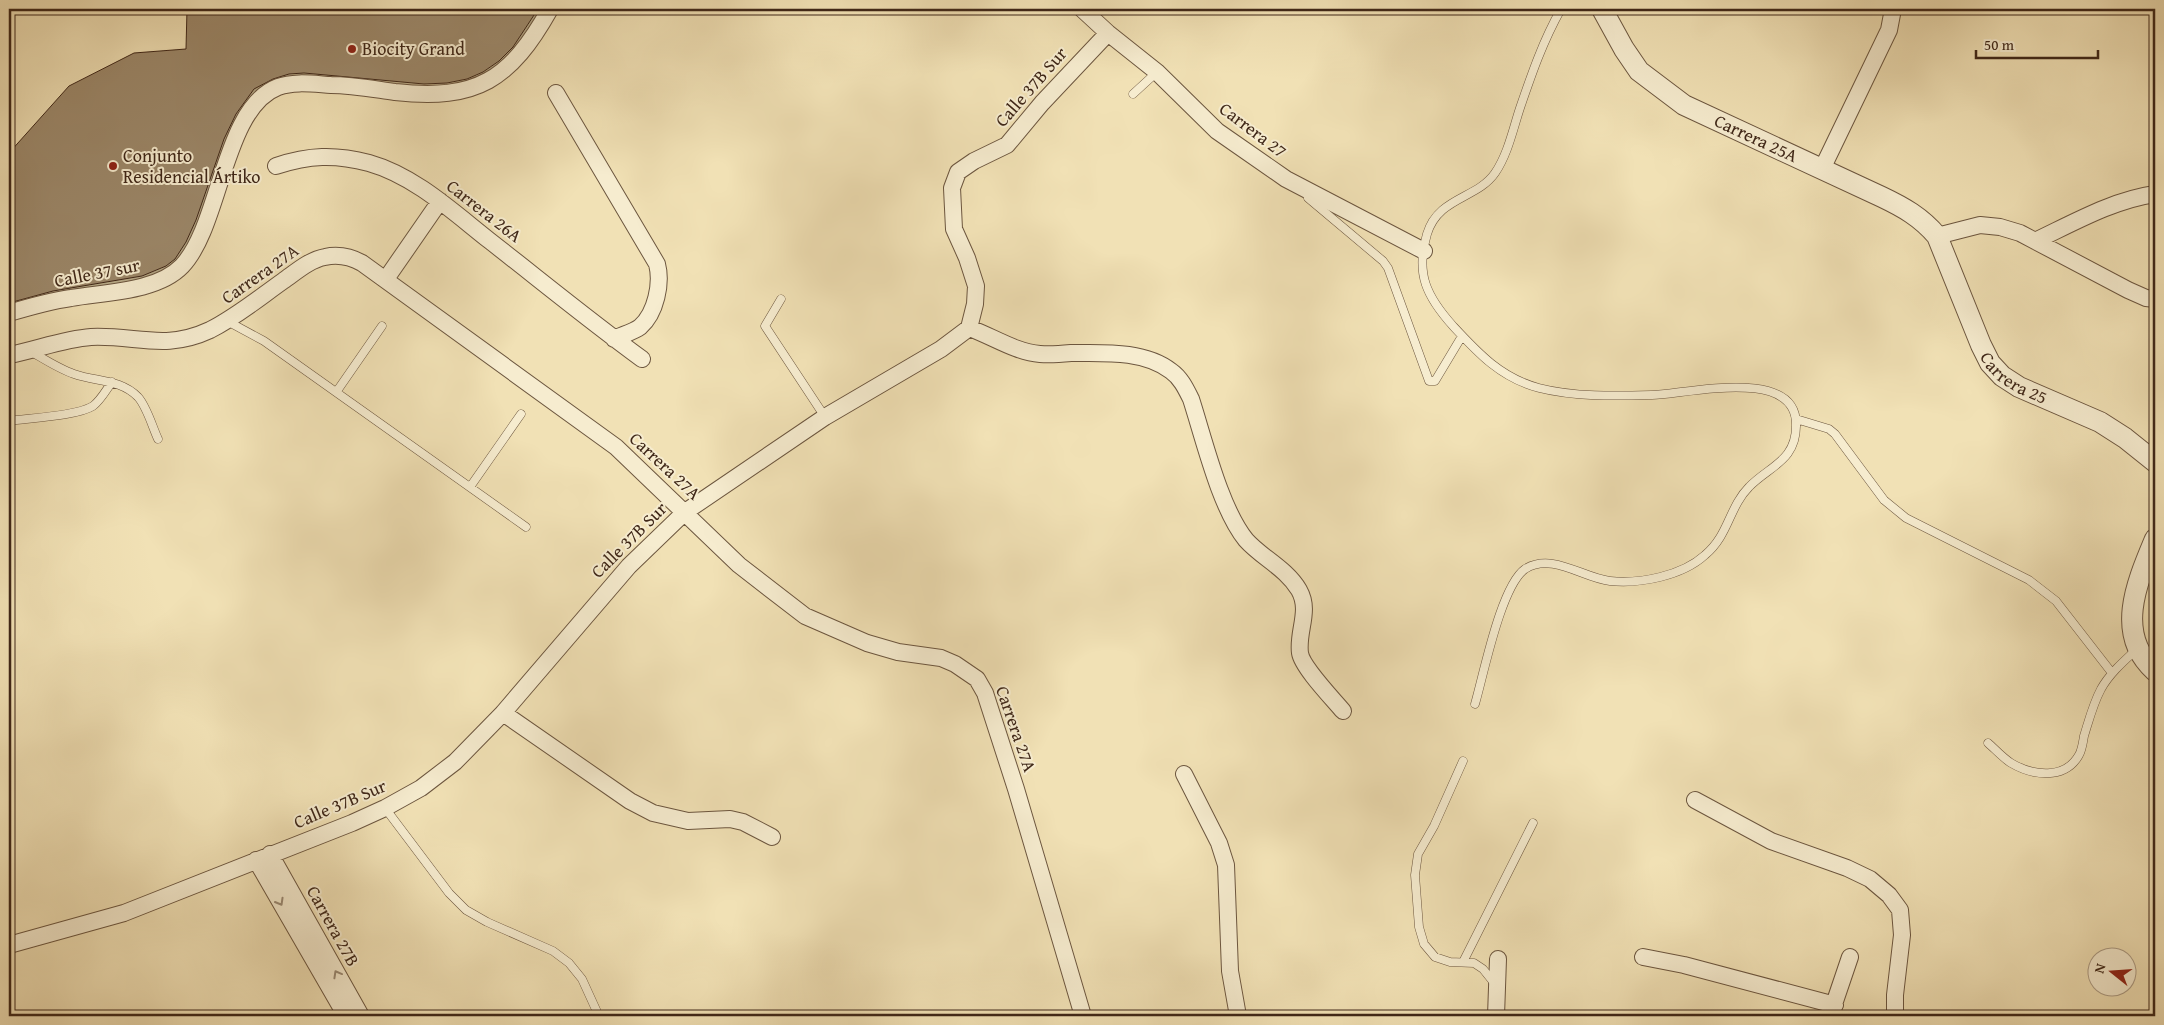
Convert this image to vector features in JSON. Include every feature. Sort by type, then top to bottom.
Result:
[{"type":"street","name":"Calle 37 sur","points":[[9,313],[70,298],[138,288],[163,279],[182,266],[195,246],[208,218],[221,177],[249,112],[261,97],[279,87],[298,84],[323,84],[433,95],[457,93],[482,85],[510,64],[524,51],[550,9]]},
{"type":"street","name":"Carrera 27","points":[[1082,9],[1156,72],[1217,131],[1286,179],[1424,251]]},
{"type":"street","name":"Carrera 25A","points":[[1602,9],[1624,49],[1639,71],[1684,105],[1909,210],[1925,222],[1937,236]]},
{"type":"street","points":[[1822,169],[1889,30],[1894,9]]},
{"type":"street","name":"Calle 37B Sur","points":[[9,945],[124,912],[352,823],[385,808],[421,788],[455,762],[503,713],[629,566],[685,512],[825,417],[941,349],[969,328],[975,304],[976,286],[968,258],[954,229],[952,188],[958,172],[974,161],[1007,145],[1030,116],[1108,33]]},
{"type":"street","points":[[556,93],[656,264],[660,274],[659,286],[650,312],[640,327],[614,338]]},
{"type":"street","name":"Carrera 26A","points":[[276,166],[299,158],[321,156],[370,163],[392,172],[440,201],[642,359]]},
{"type":"street","points":[[2035,241],[2139,196],[2155,194]]},
{"type":"street","points":[[386,279],[440,201]]},
{"type":"street","points":[[1937,236],[1980,225],[2000,227],[2035,241],[2128,290],[2146,298],[2155,299]]},
{"type":"street","name":"Carrera 25","points":[[1937,236],[1981,345],[1990,363],[2002,376],[2019,387],[2100,422],[2125,438],[2155,462]]},
{"type":"street","name":"Carrera 27A","points":[[9,355],[66,341],[88,338],[113,337],[160,342],[188,339],[227,321],[308,263],[326,256],[350,257],[386,279],[508,370],[616,447],[739,565],[805,616],[867,643],[898,652],[941,658],[955,664],[976,679],[985,693],[1013,780],[1083,1016]]},
{"type":"street","points":[[969,328],[1018,350],[1040,354],[1106,353],[1127,355],[1150,360],[1171,370],[1183,384],[1191,399],[1226,504],[1236,526],[1248,541],[1286,574],[1299,590],[1304,604],[1300,654],[1306,665],[1343,711]]},
{"type":"street","points":[[2155,539],[2144,567],[2132,615],[2133,636],[2137,649],[2146,663],[2155,671]]},
{"type":"street","points":[[503,713],[630,801],[653,813],[688,821],[730,819],[744,822],[772,838]]},
{"type":"street","points":[[1184,774],[1219,843],[1226,866],[1230,971],[1238,1016]]},
{"type":"street","points":[[1695,800],[1771,841],[1847,868],[1870,879],[1889,895],[1900,910],[1902,934],[1896,979],[1895,1016]]},
{"type":"street","name":"Carrera 27B","points":[[263,857],[346,1016]]},
{"type":"street","name":"Carrera 27B","points":[[263,857],[361,1016]]},
{"type":"street","points":[[1643,957],[1684,965],[1832,1010],[1850,957]]},
{"type":"street","points":[[1496,1016],[1498,959]]},
{"type":"lane","points":[[1475,704],[1510,585],[1522,571],[1542,562],[1570,568],[1608,581],[1627,581],[1665,575],[1695,563],[1711,550],[1723,535],[1742,494],[1757,479],[1774,469],[1786,456],[1795,436],[1796,419],[1791,406],[1782,397],[1769,392],[1740,386],[1649,395],[1585,394],[1535,387],[1504,374],[1489,364],[1434,305],[1426,288],[1424,251],[1427,232],[1434,218],[1444,208],[1456,199],[1475,190],[1494,175],[1505,154],[1537,58],[1561,9]]},
{"type":"lane","points":[[1133,94],[1156,72]]},
{"type":"lane","points":[[1286,179],[1388,268],[1429,381],[1435,381],[1462,336]]},
{"type":"lane","points":[[781,299],[765,326],[825,417]]},
{"type":"lane","points":[[227,321],[264,341],[337,391],[526,527]]},
{"type":"lane","points":[[337,391],[382,326]]},
{"type":"lane","points":[[29,351],[72,373],[90,379],[112,382],[127,388],[140,399],[158,439]]},
{"type":"lane","points":[[9,421],[78,412],[91,407],[100,400],[112,382]]},
{"type":"lane","points":[[470,487],[521,414]]},
{"type":"lane","points":[[1796,419],[1828,429],[1835,434],[1884,500],[1906,518],[2029,580],[2056,601],[2112,673]]},
{"type":"lane","points":[[1988,743],[2009,762],[2025,770],[2040,774],[2055,772],[2068,767],[2080,754],[2092,710],[2101,689],[2112,673],[2137,649]]},
{"type":"lane","points":[[1463,761],[1434,826],[1418,854],[1415,875],[1420,927],[1424,944],[1435,957],[1450,962],[1474,963],[1483,969],[1496,986]]},
{"type":"lane","points":[[385,808],[454,899],[466,910],[486,922],[553,952],[569,963],[582,979],[598,1014]]},
{"type":"lane","points":[[1463,962],[1533,823]]},
{"type":"building","name":"Conjunto Residencial Ártiko","points":[[187,9],[538,9],[513,47],[499,61],[483,72],[467,79],[447,83],[424,84],[304,73],[289,74],[273,79],[254,89],[236,114],[224,139],[196,220],[186,242],[175,259],[166,266],[142,276],[53,291],[9,303],[9,153],[69,86],[134,53],[186,49]]},
{"type":"place","name":"Biocity Grand","points":[[352,49]]},
{"type":"place","name":"Conjunto Residencial Ártiko","points":[[113,166]]}]
